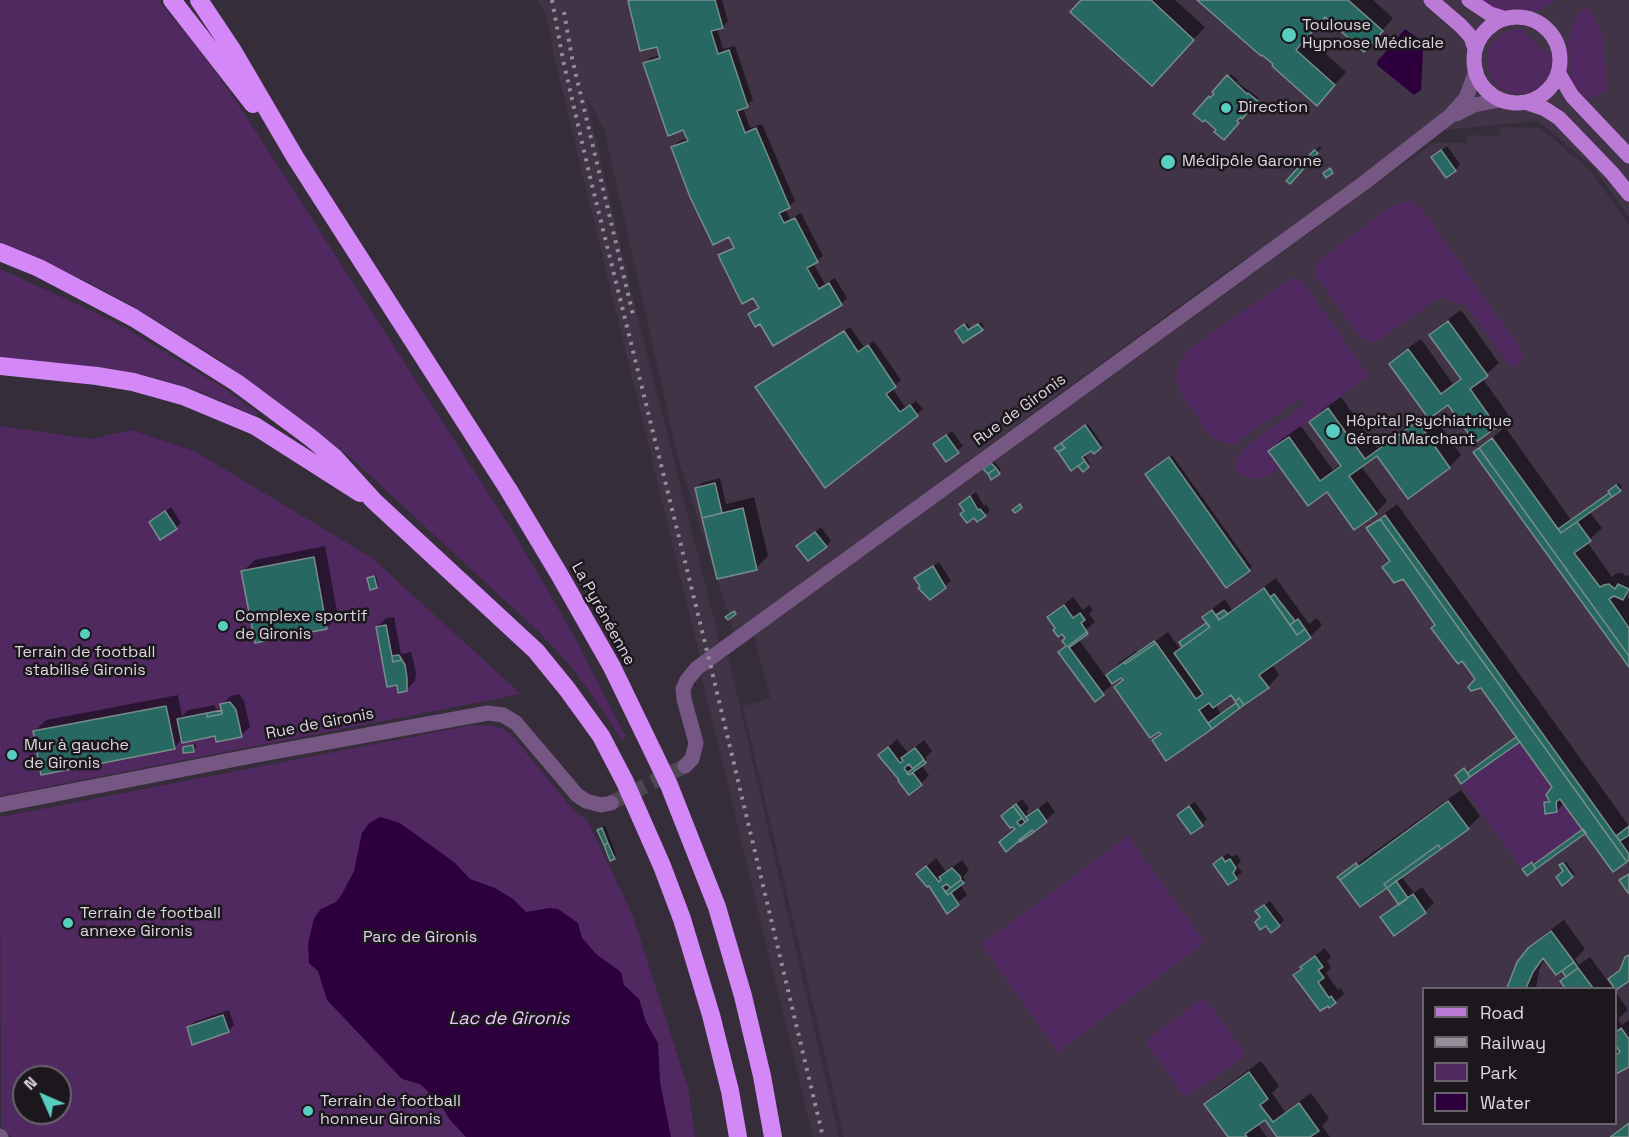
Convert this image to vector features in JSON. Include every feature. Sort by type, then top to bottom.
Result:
[{"type":"highway","points":[[172,0],[295,157]]},
{"type":"highway","points":[[199,0],[233,51],[295,157]]},
{"type":"highway","name":"La Pyrénéenne","points":[[295,157],[508,489],[612,668],[640,725],[669,785],[717,907],[743,996],[762,1076],[773,1137]]},
{"type":"highway","points":[[0,252],[39,268],[134,318],[237,383],[335,458],[374,501],[536,651],[601,736],[658,855],[682,919],[711,1015],[730,1091],[738,1137]]},
{"type":"highway","points":[[0,366],[97,376],[133,382],[183,396],[255,426],[374,501]]},
{"type":"main road","points":[[1431,0],[1471,37],[1475,49],[1476,71],[1482,85],[1500,100],[1516,103],[1542,96],[1555,82],[1561,59],[1558,44],[1551,32],[1541,23],[1528,17],[1503,18],[1490,14],[1469,0]]},
{"type":"main road","points":[[1475,49],[1486,30],[1503,18]]},
{"type":"main road","points":[[1558,74],[1572,96],[1629,156]]},
{"type":"main road","points":[[1525,102],[1545,109],[1559,118],[1629,194]]},
{"type":"street","name":"Rue de Gironis","points":[[685,766],[692,759],[696,743],[684,699],[684,689],[687,680],[697,668],[1364,183],[1450,116],[1466,98],[1476,71]]},
{"type":"street","name":"Rue de Gironis","points":[[1450,116],[1474,105],[1500,100]]},
{"type":"street","name":"Rue de Gironis","points":[[0,805],[268,752],[488,713],[503,715],[516,723],[577,795],[586,801],[601,805],[611,803]]},
{"type":"shaded area","points":[[538,0],[1629,0],[1629,217],[1594,168],[1538,121],[1443,130],[1230,269],[734,632],[678,457],[604,129],[586,96],[630,286],[720,644],[716,648],[721,661],[728,656],[839,1137],[813,1137],[701,675],[707,670],[704,655],[700,657],[555,61],[547,18]]},
{"type":"shaded area","name":"Hôpital Psychiatrique Gérard Marchant","points":[[1500,127],[1540,128],[1590,170],[1629,225],[1629,1137],[844,1137],[743,706],[770,698],[754,636],[1433,143],[1467,143],[1467,135],[1499,136]]},
{"type":"green space","points":[[0,0],[158,0],[198,48],[240,107],[510,527],[569,627],[626,737],[621,740],[574,670],[538,631],[350,457],[217,358],[136,308],[88,282],[0,242]]},
{"type":"green space","points":[[1478,0],[1557,0],[1541,10],[1532,11],[1493,9]]},
{"type":"green space","points":[[1586,5],[1603,39],[1607,92],[1595,95],[1586,102],[1570,81],[1568,41],[1575,20]]},
{"type":"green space","points":[[1523,29],[1523,32],[1546,53],[1550,52],[1552,61],[1545,81],[1528,93],[1517,94],[1497,86],[1487,67],[1490,46],[1505,32]]},
{"type":"green space","points":[[1411,201],[1422,209],[1522,351],[1523,359],[1519,364],[1513,367],[1507,362],[1465,305],[1440,297],[1378,341],[1370,343],[1353,328],[1315,274],[1316,266],[1325,256],[1393,205]]},
{"type":"green space","points":[[0,269],[127,329],[219,385],[258,413],[256,416],[198,391],[156,378],[107,368],[0,358]]},
{"type":"green space","points":[[1291,278],[1303,282],[1369,376],[1269,451],[1281,468],[1265,478],[1252,479],[1239,473],[1235,464],[1241,453],[1250,443],[1304,405],[1299,399],[1234,444],[1222,442],[1212,438],[1181,394],[1176,379],[1178,366],[1190,348]]},
{"type":"green space","name":"Complexe sportif de Gironis","points":[[0,426],[91,439],[131,430],[194,451],[372,558],[521,694],[0,796]]},
{"type":"green space","name":"Parc de Gironis","points":[[473,725],[504,729],[515,739],[574,811],[587,820],[633,916],[688,1088],[695,1137],[12,1137],[1,1126],[0,817]]},
{"type":"green space","points":[[1520,742],[1552,787],[1546,794],[1550,802],[1544,803],[1545,814],[1557,812],[1556,802],[1560,799],[1583,829],[1533,865],[1531,863],[1522,869],[1461,784]]},
{"type":"green space","points":[[1128,836],[1205,943],[1058,1052],[981,944]]},
{"type":"green space","points":[[1204,997],[1246,1055],[1185,1098],[1145,1041]]},
{"type":"water","points":[[1405,29],[1416,37],[1423,49],[1421,90],[1414,95],[1377,65],[1377,62]]},
{"type":"water","name":"Lac de Gironis","points":[[380,817],[400,823],[455,863],[470,879],[495,888],[513,899],[526,912],[549,908],[558,909],[578,923],[582,938],[597,955],[621,972],[624,985],[639,999],[646,1022],[658,1043],[660,1082],[671,1137],[466,1137],[450,1120],[439,1102],[420,1084],[402,1079],[327,1000],[318,971],[309,963],[308,944],[314,918],[321,909],[336,902],[342,894],[354,871],[362,833],[369,823]]},
{"type":"building","points":[[715,0],[723,28],[711,31],[718,54],[729,50],[748,107],[737,111],[745,133],[756,128],[790,208],[779,213],[784,223],[795,218],[818,262],[807,268],[819,289],[829,283],[842,305],[773,346],[760,324],[755,327],[748,314],[759,308],[753,298],[742,304],[718,255],[734,248],[729,237],[713,245],[690,197],[671,147],[688,141],[683,130],[668,136],[643,63],[660,58],[657,47],[640,51],[628,1]]},
{"type":"building","points":[[1081,0],[1151,0],[1194,40],[1152,86],[1070,12]]},
{"type":"building","points":[[1197,0],[1348,0],[1383,31],[1364,52],[1325,17],[1296,50],[1335,85],[1317,106],[1272,66],[1273,64]]},
{"type":"building","name":"Direction","points":[[1227,75],[1258,101],[1242,119],[1241,117],[1237,121],[1239,123],[1224,140],[1205,120],[1203,122],[1193,114],[1209,96],[1210,98],[1214,94],[1212,92]]},
{"type":"building","points":[[1314,150],[1318,153],[1290,184],[1286,181]]},
{"type":"building","points":[[1441,150],[1456,171],[1446,178],[1431,157]]},
{"type":"building","points":[[1330,168],[1333,173],[1326,178],[1323,173]]},
{"type":"building","points":[[1448,321],[1488,376],[1470,389],[1497,427],[1475,443],[1448,405],[1420,425],[1450,468],[1408,499],[1377,456],[1349,476],[1377,514],[1354,530],[1327,492],[1308,506],[1268,451],[1289,437],[1320,481],[1341,466],[1309,422],[1328,408],[1365,459],[1426,415],[1389,364],[1408,349],[1441,394],[1461,379],[1429,335]]},
{"type":"building","points":[[964,324],[968,330],[978,324],[983,330],[963,343],[955,331]]},
{"type":"building","points":[[844,331],[858,352],[868,345],[896,387],[886,394],[900,412],[910,405],[918,416],[825,488],[755,387]]},
{"type":"building","points":[[1085,425],[1101,448],[1094,454],[1091,451],[1082,457],[1085,461],[1071,471],[1058,452],[1065,448],[1061,443]]},
{"type":"building","points":[[946,435],[959,453],[946,462],[933,444]]},
{"type":"building","points":[[1492,438],[1561,533],[1577,522],[1591,541],[1574,553],[1600,587],[1609,584],[1615,589],[1618,584],[1629,589],[1623,600],[1614,596],[1609,599],[1629,628],[1629,656],[1479,448]]},
{"type":"building","points":[[1061,443],[1065,448],[1058,452],[1054,448]]},
{"type":"building","points":[[1479,448],[1629,656],[1629,667],[1473,452]]},
{"type":"building","points":[[1169,457],[1250,571],[1226,588],[1145,474]]},
{"type":"building","points":[[1085,461],[1089,467],[1083,472],[1078,466]]},
{"type":"building","points":[[991,463],[996,468],[988,474],[983,469]]},
{"type":"building","points":[[996,468],[1000,474],[991,480],[988,474]]},
{"type":"building","points":[[715,483],[722,513],[702,518],[695,488]]},
{"type":"building","points":[[1616,485],[1621,491],[1612,497],[1608,491]]},
{"type":"building","points":[[1609,493],[1612,497],[1561,533],[1558,529]]},
{"type":"building","points":[[970,496],[978,510],[980,509],[986,516],[977,522],[974,518],[967,523],[960,514],[964,511],[959,504]]},
{"type":"building","points":[[1020,504],[1022,508],[1015,513],[1012,510]]},
{"type":"building","points":[[743,508],[757,570],[717,579],[702,518]]},
{"type":"building","points":[[165,511],[177,529],[160,540],[149,522]]},
{"type":"building","points":[[1385,515],[1629,854],[1627,862],[1380,519]]},
{"type":"building","points":[[1380,519],[1627,862],[1613,872],[1560,799],[1556,802],[1557,812],[1545,814],[1544,802],[1550,802],[1546,795],[1552,787],[1481,688],[1471,691],[1468,687],[1475,679],[1462,661],[1458,664],[1431,628],[1435,625],[1403,579],[1394,583],[1382,567],[1390,561],[1366,528]]},
{"type":"building","points":[[815,532],[827,547],[808,561],[796,546]]},
{"type":"building","points":[[314,557],[327,629],[255,643],[241,571]]},
{"type":"building","points":[[933,566],[946,588],[930,600],[918,588],[920,586],[914,578]]},
{"type":"building","points":[[374,576],[377,588],[370,590],[367,578]]},
{"type":"building","points":[[1264,588],[1297,635],[1305,629],[1311,638],[1259,675],[1269,688],[1244,705],[1239,698],[1235,701],[1231,695],[1213,708],[1209,703],[1199,710],[1212,729],[1166,761],[1152,740],[1161,734],[1159,732],[1150,738],[1114,687],[1123,680],[1121,678],[1112,684],[1106,675],[1156,643],[1196,699],[1203,694],[1174,653],[1210,627],[1202,617],[1212,610],[1219,620]]},
{"type":"building","points":[[1274,594],[1295,621],[1290,625],[1270,597]]},
{"type":"building","points":[[1064,605],[1073,618],[1080,613],[1085,620],[1081,623],[1087,632],[1068,646],[1104,695],[1095,702],[1058,652],[1066,646],[1062,641],[1065,638],[1062,634],[1058,637],[1047,617]]},
{"type":"building","points":[[1224,610],[1228,614],[1219,620],[1216,615]]},
{"type":"building","points":[[734,611],[736,614],[728,620],[725,617]]},
{"type":"building","points":[[1298,619],[1305,629],[1297,635],[1290,625]]},
{"type":"building","points":[[1206,623],[1210,627],[1182,647],[1179,642]]},
{"type":"building","points":[[386,625],[393,662],[402,660],[405,665],[407,691],[398,693],[397,685],[387,687],[376,627]]},
{"type":"building","points":[[1087,632],[1088,634],[1070,647],[1068,646]]},
{"type":"building","points":[[1154,641],[1156,643],[1125,664],[1124,662]]},
{"type":"building","points":[[399,655],[402,660],[393,662],[392,656]]},
{"type":"building","points":[[1239,698],[1244,705],[1240,708],[1235,701]]},
{"type":"building","points":[[230,702],[236,710],[242,737],[216,742],[215,736],[182,743],[177,719],[207,713],[207,717],[222,714],[220,704]]},
{"type":"building","points":[[1236,703],[1240,708],[1212,729],[1208,723]]},
{"type":"building","points":[[166,706],[175,749],[41,775],[33,731]]},
{"type":"building","points":[[222,710],[222,714],[207,717],[207,713]]},
{"type":"building","points":[[1516,737],[1520,742],[1470,777],[1467,773]]},
{"type":"building","points":[[193,745],[194,752],[183,753],[183,747]]},
{"type":"building","points":[[888,747],[900,763],[903,761],[901,758],[915,748],[924,760],[913,769],[909,764],[904,768],[909,775],[913,773],[922,785],[909,795],[878,755]]},
{"type":"building","points":[[924,760],[926,763],[909,775],[907,773]]},
{"type":"building","points":[[1464,768],[1470,777],[1461,784],[1455,775]]},
{"type":"building","points":[[1448,801],[1469,829],[1441,849],[1438,845],[1384,884],[1387,888],[1360,907],[1340,880]]},
{"type":"building","points":[[1016,804],[1028,820],[1025,822],[1013,806]]},
{"type":"building","points":[[1013,806],[1022,818],[1017,822],[1020,826],[1028,820],[1026,817],[1038,809],[1047,822],[1034,832],[1032,830],[1006,852],[999,842],[1015,829],[1010,828],[1001,816]]},
{"type":"building","points":[[1189,806],[1203,826],[1191,834],[1177,815]]},
{"type":"building","points":[[1629,826],[1629,835],[1620,841],[1616,836]]},
{"type":"building","points":[[602,828],[608,843],[604,845],[597,830]]},
{"type":"building","points":[[1583,829],[1586,833],[1536,869],[1533,865]]},
{"type":"building","points":[[1032,830],[1034,832],[1020,842],[1019,840]]},
{"type":"building","points":[[608,843],[615,859],[610,861],[604,845]]},
{"type":"building","points":[[1438,845],[1441,849],[1387,888],[1384,884]]},
{"type":"building","points":[[1222,857],[1225,862],[1230,859],[1236,868],[1233,873],[1237,879],[1228,885],[1213,864]]},
{"type":"building","points":[[1532,862],[1536,869],[1527,876],[1522,869]]},
{"type":"building","points":[[1356,863],[1358,866],[1340,880],[1337,877]]},
{"type":"building","points":[[1563,863],[1573,877],[1562,886],[1556,877],[1563,871],[1559,865]]},
{"type":"building","points":[[926,866],[939,882],[941,880],[939,877],[952,868],[960,876],[961,880],[950,888],[947,884],[942,887],[948,895],[951,893],[959,905],[947,914],[929,886],[927,887],[916,874]]},
{"type":"building","points":[[1629,874],[1629,892],[1628,893],[1619,880]]},
{"type":"building","points":[[961,880],[964,883],[948,895],[945,892]]},
{"type":"building","points":[[1396,881],[1408,898],[1399,905],[1387,888]]},
{"type":"building","points":[[1413,894],[1426,913],[1394,936],[1380,917]]},
{"type":"building","points":[[1264,905],[1280,926],[1271,933],[1266,926],[1260,930],[1255,922],[1260,917],[1255,911]]},
{"type":"building","points":[[1551,931],[1574,962],[1556,975],[1543,958],[1526,987],[1507,987],[1517,962],[1528,948]]},
{"type":"building","points":[[1629,955],[1629,981],[1617,989],[1608,979],[1620,970],[1625,957]]},
{"type":"building","points":[[1315,956],[1323,967],[1318,970],[1324,978],[1318,982],[1329,998],[1331,996],[1336,1003],[1320,1011],[1293,975]]},
{"type":"building","points":[[1574,962],[1578,968],[1566,977],[1562,971]]},
{"type":"building","points":[[1578,968],[1592,987],[1564,987],[1560,981]]},
{"type":"building","points":[[223,1015],[229,1032],[192,1045],[187,1027]]},
{"type":"building","points":[[1621,1028],[1629,1039],[1629,1067],[1617,1073],[1617,1054],[1620,1052],[1617,1048],[1617,1031]]},
{"type":"building","points":[[1249,1072],[1268,1099],[1260,1105],[1273,1122],[1299,1103],[1319,1131],[1310,1137],[1277,1137],[1265,1120],[1245,1134],[1247,1137],[1228,1137],[1204,1104]]},
{"type":"building","points":[[1629,1123],[1629,1137],[1610,1137]]},
{"type":"tunnel","points":[[611,803],[685,766]]},
{"type":"railway","points":[[552,0],[563,60],[590,177],[709,659],[823,1137]]},
{"type":"railway","points":[[564,12],[572,58],[634,319]]},
{"type":"place","name":"Toulouse Hypnose Médicale","points":[[1289,35]]},
{"type":"place","name":"Direction","points":[[1226,108]]},
{"type":"place","name":"Médipôle Garonne","points":[[1168,162]]},
{"type":"place","name":"Hôpital Psychiatrique Gérard Marchant","points":[[1333,431]]},
{"type":"place","name":"Complexe sportif de Gironis","points":[[223,626]]},
{"type":"place","name":"Terrain de football stabilisé Gironis","points":[[85,634]]},
{"type":"place","name":"Mur à gauche de Gironis","points":[[12,755]]},
{"type":"place","name":"Terrain de football annexe Gironis","points":[[68,923]]},
{"type":"place","name":"Terrain de football honneur Gironis","points":[[308,1111]]}]
